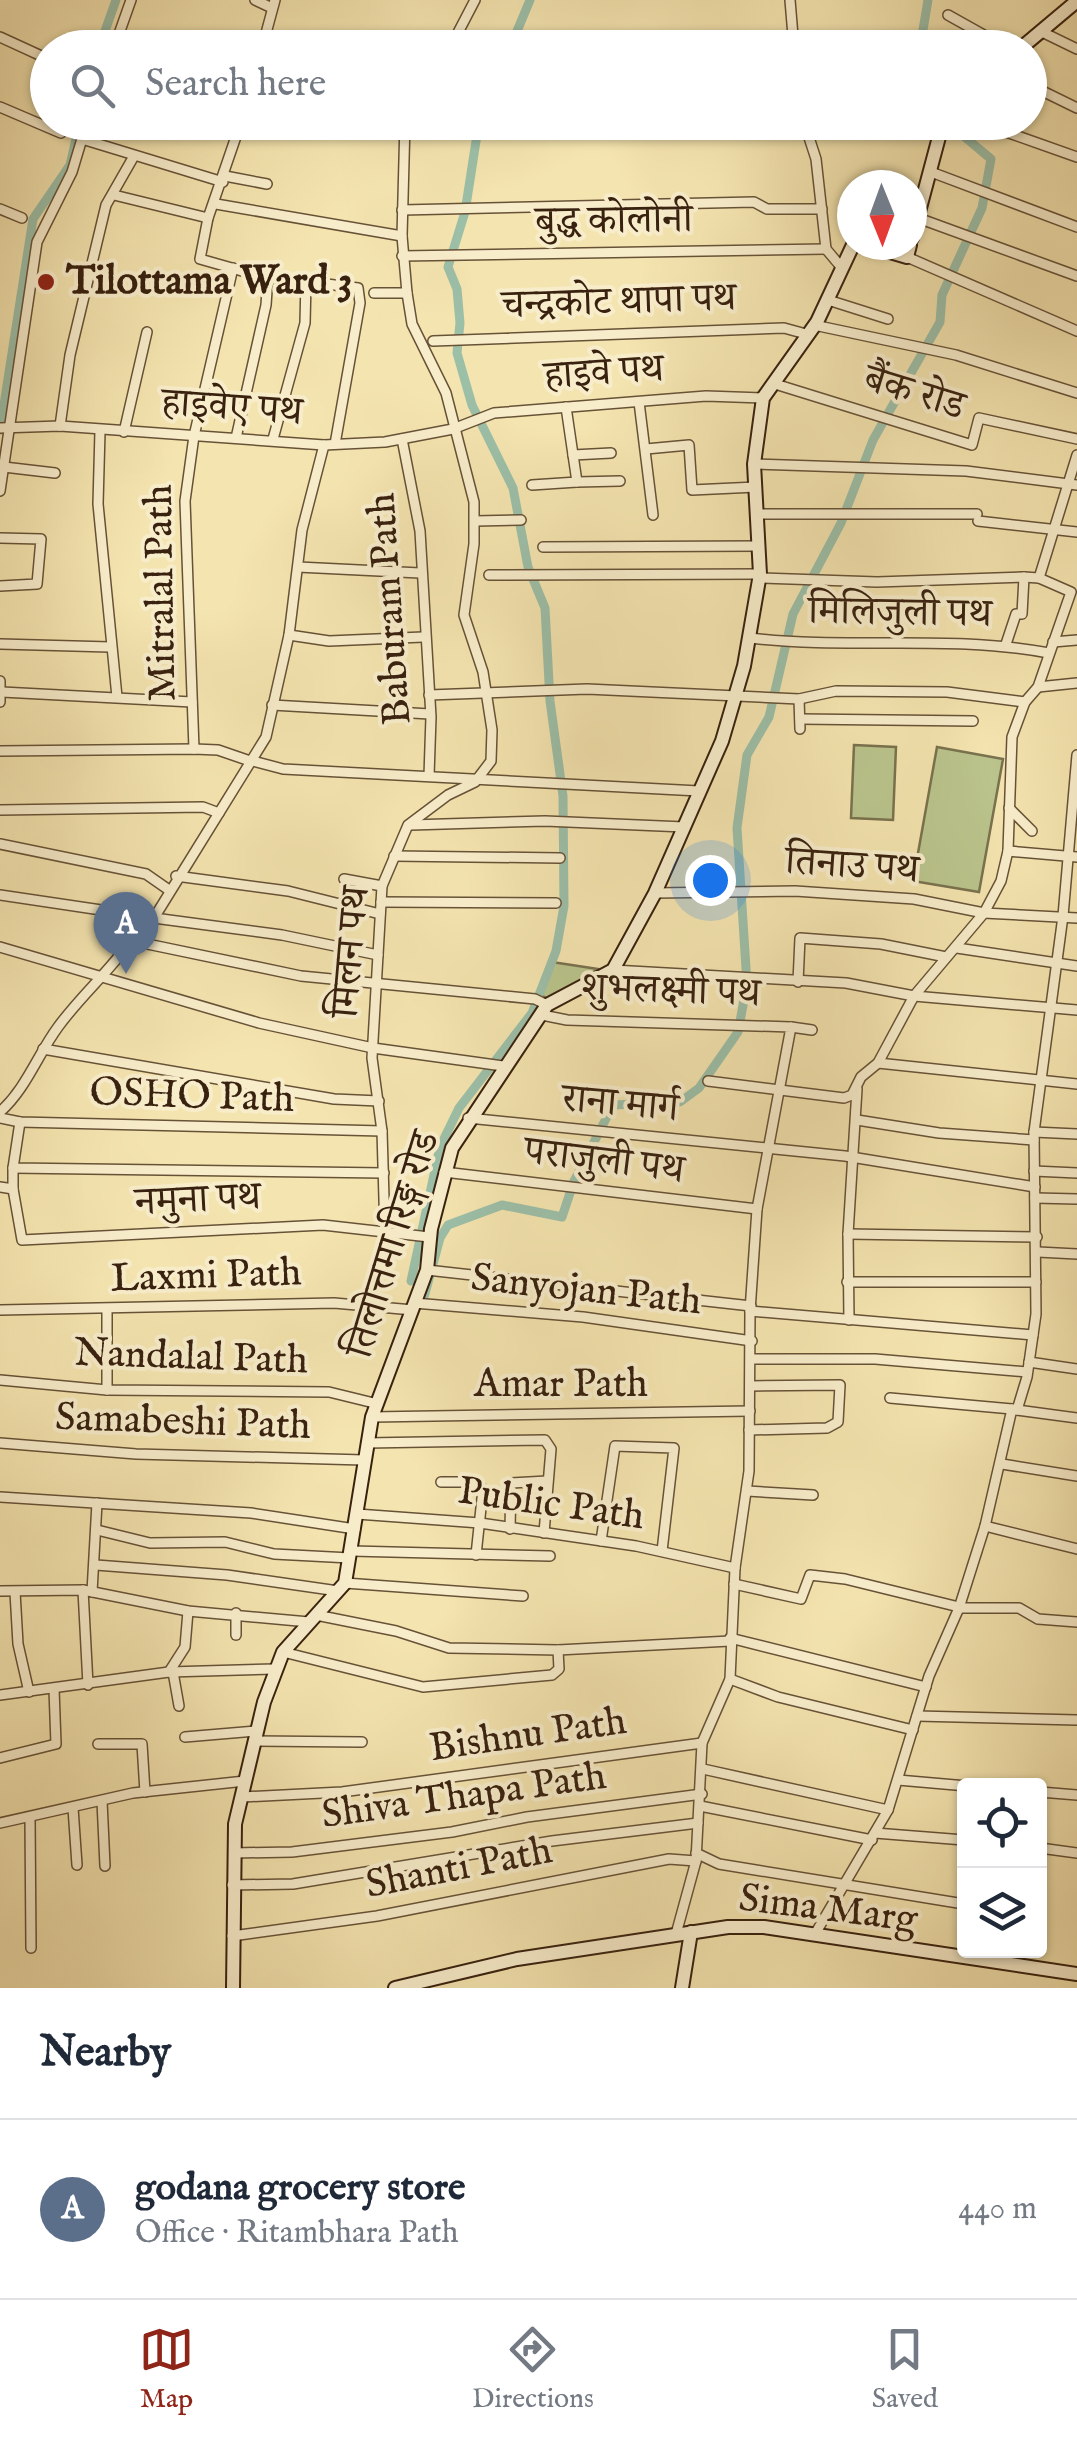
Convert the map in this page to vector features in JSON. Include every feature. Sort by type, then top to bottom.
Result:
[{"type":"street","points":[[120,30],[131,0]]},
{"type":"street","points":[[255,0],[274,4],[267,30]]},
{"type":"street","points":[[459,30],[475,0]]},
{"type":"street","points":[[790,0],[794,30]]},
{"type":"street","points":[[1041,30],[1076,4]]},
{"type":"street","points":[[948,14],[976,30]]},
{"type":"street","points":[[1047,34],[1077,49]]},
{"type":"street","points":[[0,37],[30,51]]},
{"type":"street","points":[[1047,93],[1077,108]]},
{"type":"street","points":[[0,108],[30,120]]},
{"type":"street","points":[[0,491],[6,428],[37,242],[72,172],[82,140]]},
{"type":"street","points":[[85,140],[224,179],[267,184]]},
{"type":"street","points":[[236,140],[208,218],[200,259],[268,276],[358,288],[360,302],[335,444]]},
{"type":"street","points":[[404,140],[402,256],[412,324],[446,393],[474,502],[464,615],[487,695],[491,761],[474,782]]},
{"type":"street","points":[[810,140],[816,159],[826,249],[842,268]]},
{"type":"street","points":[[927,186],[939,140]]},
{"type":"street","points":[[1029,140],[1077,157]]},
{"type":"street","points":[[60,426],[70,354],[106,205],[134,156]]},
{"type":"street","points":[[931,172],[1077,228]]},
{"type":"street","points":[[114,194],[208,218]]},
{"type":"street","points":[[402,210],[754,202],[767,209],[822,209]]},
{"type":"street","points":[[216,204],[402,236]]},
{"type":"street","points":[[0,209],[22,218]]},
{"type":"street","points":[[927,221],[1077,276]]},
{"type":"street","name":"बुद्ध कोलोनी","points":[[402,256],[826,249]]},
{"type":"street","points":[[845,260],[828,300],[763,398],[754,464],[760,576],[737,693],[722,740],[655,893],[612,970],[846,984],[914,996],[1077,1010]]},
{"type":"street","points":[[921,260],[1077,330]]},
{"type":"street","name":"Mitralal Path","points":[[194,749],[183,524],[194,436],[233,268]]},
{"type":"street","points":[[236,438],[268,276]]},
{"type":"street","points":[[273,439],[305,323],[306,281]]},
{"type":"street","points":[[374,294],[407,293]]},
{"type":"street","points":[[828,300],[888,319]]},
{"type":"street","name":"चन्द्रकोट थापा पथ","points":[[433,342],[458,338],[810,330],[924,349],[1077,392]]},
{"type":"street","points":[[124,432],[148,332]]},
{"type":"street","name":"बैंक रोड","points":[[775,384],[972,445],[979,418],[1077,439]]},
{"type":"street","name":"हाइवे पथ","points":[[453,429],[479,418],[566,407],[706,396],[763,398]]},
{"type":"street","points":[[639,402],[653,515]]},
{"type":"street","points":[[566,407],[576,482]]},
{"type":"street","name":"हाइवेए पथ","points":[[6,428],[60,426],[324,445],[453,429]]},
{"type":"street","points":[[100,431],[98,504],[118,697]]},
{"type":"street","name":"Baburam Path","points":[[402,438],[418,508],[430,714],[429,776]]},
{"type":"street","points":[[154,918],[176,876],[266,737],[289,635],[302,530],[324,445]]},
{"type":"street","points":[[646,448],[689,446],[692,490],[756,487]]},
{"type":"street","points":[[573,455],[611,453]]},
{"type":"street","points":[[1039,578],[1073,485],[1077,455]]},
{"type":"street","points":[[754,464],[966,471],[1073,485]]},
{"type":"street","points":[[4,467],[55,474]]},
{"type":"street","points":[[532,485],[620,481]]},
{"type":"street","points":[[757,514],[978,517],[1077,532]]},
{"type":"street","points":[[475,521],[521,520]]},
{"type":"street","points":[[0,538],[41,539],[37,584],[0,586]]},
{"type":"street","points":[[543,548],[759,546]]},
{"type":"street","points":[[298,567],[420,573]]},
{"type":"street","points":[[489,574],[760,576],[809,580],[1024,576],[1071,592],[1038,687],[1026,702],[1012,737],[1008,851],[1001,880],[984,913],[914,996],[878,1063],[852,1096],[844,1098],[708,1081]]},
{"type":"street","points":[[1006,644],[1008,626],[1016,614],[1022,614],[1024,576]]},
{"type":"street","points":[[289,635],[329,641],[423,637]]},
{"type":"street","name":"मिलिजुली पथ","points":[[750,638],[1051,647],[1077,640]]},
{"type":"street","points":[[0,644],[110,647]]},
{"type":"street","points":[[1038,687],[1077,683]]},
{"type":"street","points":[[429,695],[549,691],[737,693],[796,698],[836,692],[946,692],[1026,702]]},
{"type":"street","points":[[1,692],[192,702]]},
{"type":"street","points":[[796,698],[800,724],[973,721]]},
{"type":"street","points":[[272,705],[430,714]]},
{"type":"street","points":[[0,751],[218,750],[282,769],[699,791]]},
{"type":"street","points":[[815,1934],[888,1810],[926,1687],[959,1608],[1028,1367],[1038,1252],[1034,1136],[1073,856],[1077,755]]},
{"type":"street","name":"मिलन पथ","points":[[385,1233],[382,1131],[373,1048],[382,886],[408,825],[448,795],[474,782]]},
{"type":"street","points":[[0,810],[203,808],[219,814]]},
{"type":"street","points":[[1009,808],[1032,832]]},
{"type":"street","points":[[408,825],[563,822],[684,827]]},
{"type":"street","points":[[0,844],[146,874],[169,890]]},
{"type":"street","points":[[1008,851],[1073,856]]},
{"type":"street","points":[[394,856],[560,858]]},
{"type":"street","points":[[176,876],[288,890],[380,914]]},
{"type":"street","points":[[344,879],[382,886]]},
{"type":"street","points":[[1066,888],[1077,890]]},
{"type":"street","name":"तिनाउ पथ","points":[[655,893],[742,890],[914,899],[984,913],[1077,918]]},
{"type":"street","points":[[0,896],[128,914],[142,922]]},
{"type":"street","points":[[381,902],[556,903]]},
{"type":"street","points":[[0,1115],[43,1050],[99,976],[132,940],[142,922],[154,918],[282,935],[378,955]]},
{"type":"street","points":[[798,982],[800,938],[881,944],[946,957]]},
{"type":"street","name":"शुभलक्ष्मी पथ","points":[[132,940],[375,986],[739,1026],[791,1028],[757,1209],[750,1308],[747,1490],[735,1568],[730,1679]]},
{"type":"street","points":[[0,946],[259,1023],[373,1048],[502,1066]]},
{"type":"street","points":[[957,948],[1077,966]]},
{"type":"street","name":"तिलोत्तमा रिङ्ग रोड","points":[[343,1587],[366,1442],[427,1270],[429,1237],[444,1172],[468,1118],[541,1006],[612,970]]},
{"type":"street","points":[[791,1028],[812,1030]]},
{"type":"street","points":[[43,1050],[334,1099],[379,1101]]},
{"type":"street","points":[[878,1063],[1077,1084]]},
{"type":"street","points":[[848,1320],[848,1234],[857,1086]]},
{"type":"street","name":"OSHO Path","points":[[0,1115],[20,1122],[382,1131]]},
{"type":"street","name":"राना मार्ग","points":[[468,1118],[852,1157],[1077,1198]]},
{"type":"street","points":[[857,1120],[939,1133],[1077,1134]]},
{"type":"street","points":[[0,1187],[13,1188],[12,1168],[20,1122]]},
{"type":"street","points":[[12,1168],[384,1173]]},
{"type":"street","points":[[1034,1171],[1077,1173]]},
{"type":"street","name":"पराजुली पथ","points":[[444,1172],[579,1191],[757,1209]]},
{"type":"street","name":"नमुना पथ","points":[[13,1188],[22,1240],[323,1225],[429,1237]]},
{"type":"street","points":[[848,1234],[1037,1237]]},
{"type":"street","points":[[1038,1252],[1077,1254]]},
{"type":"street","points":[[427,1270],[848,1320],[1033,1335]]},
{"type":"street","points":[[847,1282],[1036,1282]]},
{"type":"street","name":"Laxmi Path","points":[[0,1310],[108,1311],[334,1303],[413,1306]]},
{"type":"street","name":"Sanyojan Path","points":[[413,1306],[583,1318],[752,1340]]},
{"type":"street","points":[[107,1390],[108,1311]]},
{"type":"street","points":[[751,1359],[874,1359],[1077,1369]]},
{"type":"street","name":"Nandalal Path","points":[[0,1380],[107,1390],[329,1392],[375,1411]]},
{"type":"street","points":[[749,1430],[827,1428],[838,1422],[840,1385],[750,1386]]},
{"type":"street","points":[[890,1398],[1077,1418]]},
{"type":"street","name":"Amar Path","points":[[375,1411],[750,1411]]},
{"type":"street","points":[[366,1442],[545,1440],[551,1455],[544,1533]]},
{"type":"street","name":"Samabeshi Path","points":[[0,1443],[136,1454],[364,1460]]},
{"type":"street","points":[[601,1541],[615,1446],[674,1448],[662,1552]]},
{"type":"street","points":[[1002,1464],[1077,1476]]},
{"type":"street","points":[[510,1529],[511,1483],[546,1481]]},
{"type":"street","points":[[441,1482],[480,1482],[476,1554]]},
{"type":"street","points":[[747,1490],[813,1495]]},
{"type":"street","points":[[0,1497],[310,1519],[355,1529]]},
{"type":"street","points":[[88,1685],[88,1591],[96,1565],[97,1503]]},
{"type":"street","name":"Public Path","points":[[356,1514],[480,1524],[601,1541],[735,1568]]},
{"type":"street","points":[[984,1526],[1077,1549]]},
{"type":"street","points":[[97,1530],[150,1543],[225,1542],[274,1554],[550,1556]]},
{"type":"street","points":[[96,1565],[343,1587],[523,1596]]},
{"type":"street","points":[[734,1584],[801,1599],[810,1574],[831,1580],[845,1578],[959,1608],[1018,1608],[1038,1619],[1077,1622]]},
{"type":"street","points":[[233,1988],[234,1854],[255,1736],[274,1668],[283,1652],[343,1587]]},
{"type":"street","points":[[0,1591],[88,1591],[188,1611],[313,1618],[396,1631],[440,1647],[558,1650],[730,1639],[926,1687]]},
{"type":"street","points":[[15,1592],[18,1644],[29,1692]]},
{"type":"street","points":[[178,1706],[171,1672],[185,1647],[188,1611]]},
{"type":"street","points":[[236,1614],[236,1635]]},
{"type":"street","points":[[283,1652],[423,1687],[552,1675],[559,1670],[558,1650]]},
{"type":"street","points":[[0,1694],[171,1672],[274,1668]]},
{"type":"street","points":[[682,1988],[684,1933],[702,1794],[702,1744],[730,1679],[778,1697],[913,1730]]},
{"type":"street","points":[[0,1758],[56,1744],[54,1689]]},
{"type":"street","points":[[917,1716],[1077,1720]]},
{"type":"street","points":[[186,1737],[362,1742]]},
{"type":"street","points":[[98,1744],[142,1744],[145,1792]]},
{"type":"street","name":"Bishnu Path","points":[[242,1797],[342,1792],[702,1744]]},
{"type":"street","points":[[703,1769],[888,1810]]},
{"type":"street","points":[[898,1780],[957,1785]]},
{"type":"street","points":[[0,1823],[145,1792],[245,1781]]},
{"type":"street","points":[[1047,1793],[1077,1795]]},
{"type":"street","name":"Shiva Thapa Path","points":[[234,1854],[292,1852],[452,1832],[527,1817],[702,1794]]},
{"type":"street","points":[[102,1801],[104,1866]]},
{"type":"street","points":[[700,1806],[874,1836],[957,1840]]},
{"type":"street","points":[[73,1808],[77,1865]]},
{"type":"street","points":[[30,1818],[31,1948]]},
{"type":"street","points":[[232,1885],[293,1884],[552,1840],[698,1823]]},
{"type":"street","points":[[1047,1849],[1077,1853]]},
{"type":"street","points":[[696,1857],[957,1903]]},
{"type":"street","name":"Shanti Path","points":[[232,1936],[377,1916],[668,1859],[696,1857]]},
{"type":"street","name":"Sima Marg","points":[[395,1988],[518,1959],[684,1933],[764,1927],[957,1960],[1071,1973]]},
{"type":"street","points":[[1064,1988],[1071,1973]]},
{"type":"green space","points":[[854,745],[896,747],[893,820],[851,818]]},
{"type":"green space","points":[[937,747],[1003,759],[979,892],[913,881]]},
{"type":"green space","points":[[552,962],[598,969],[550,1001],[540,994]]},
{"type":"waterway","points":[[105,30],[116,0]]},
{"type":"waterway","points":[[518,30],[530,0]]},
{"type":"waterway","points":[[923,30],[928,0]]},
{"type":"waterway","points":[[0,430],[33,219],[70,165],[76,140]]},
{"type":"waterway","points":[[411,1281],[440,1147],[459,1108],[532,1013],[556,951],[564,906],[563,796],[550,701],[545,608],[528,567],[513,488],[472,405],[457,353],[457,289],[448,267],[465,212],[476,140]]},
{"type":"waterway","points":[[423,1301],[440,1238],[448,1225],[502,1205],[562,1217],[574,1181],[613,1105],[680,1102],[699,1088],[738,1032],[747,984],[737,828],[747,755],[769,717],[793,614],[841,523],[873,440],[940,322],[942,295],[982,208],[991,159],[968,140]]},
{"type":"place","name":"Tilottama Ward 3","points":[[46,282]]},
{"type":"place","name":"godana grocery store","points":[[126,974]]}]
